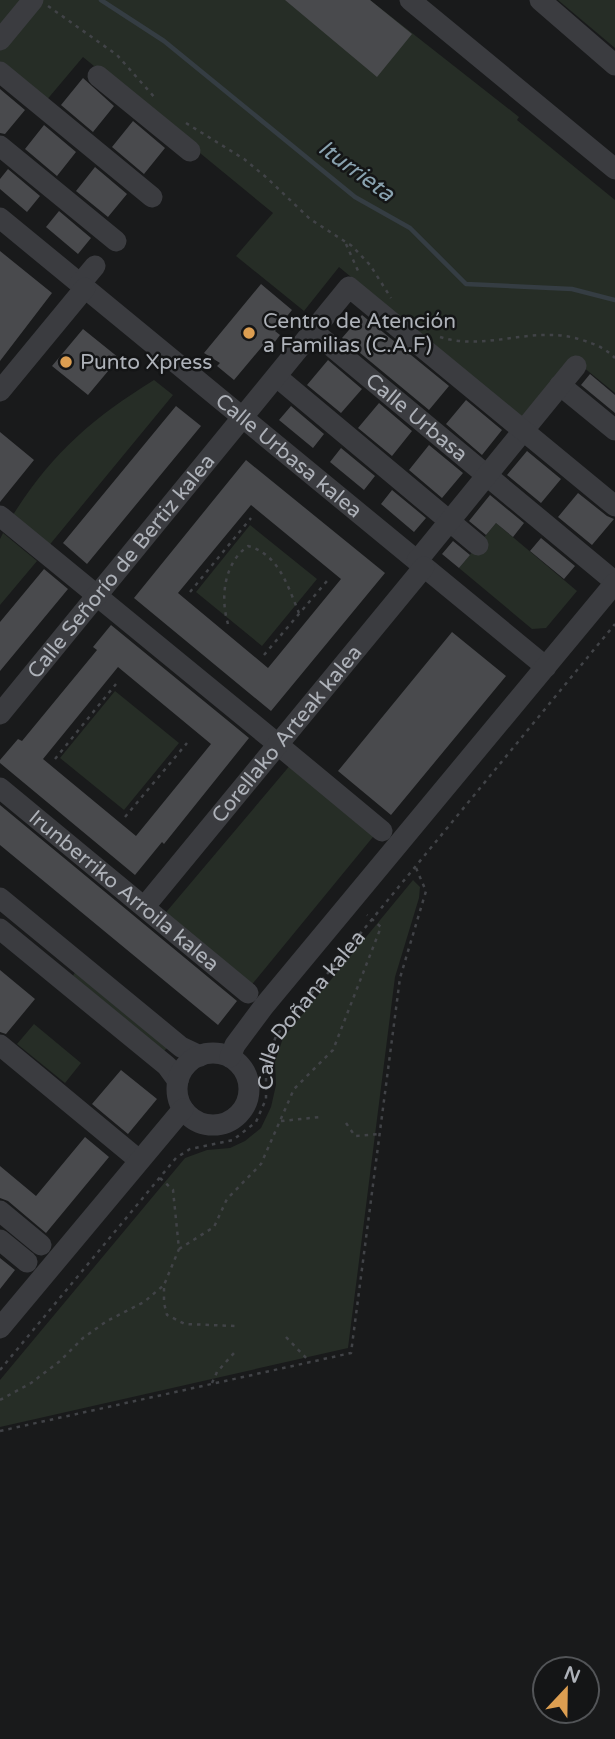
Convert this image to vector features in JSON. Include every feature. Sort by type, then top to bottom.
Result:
[{"type":"street","points":[[410,0],[615,169]]},
{"type":"street","points":[[540,0],[615,65]]},
{"type":"street","points":[[0,40],[38,1]]},
{"type":"street","points":[[0,72],[152,197]]},
{"type":"street","points":[[98,76],[190,151]]},
{"type":"street","points":[[0,146],[116,241]]},
{"type":"street","name":"Calle Urbasa kalea","points":[[0,218],[546,667]]},
{"type":"street","points":[[0,391],[83,286],[95,266]]},
{"type":"street","points":[[355,283],[615,506]]},
{"type":"street","name":"Calle Señorío de Bertiz kalea","points":[[0,714],[355,283]]},
{"type":"street","name":"Calle Urbasa","points":[[313,331],[615,582]]},
{"type":"street","name":"Calle Urbasa","points":[[421,564],[449,521],[576,366]]},
{"type":"street","points":[[276,377],[478,545]]},
{"type":"street","points":[[560,385],[615,430]]},
{"type":"street","points":[[0,516],[382,831]]},
{"type":"street","name":"Corellako Arteak kalea","points":[[150,900],[421,564]]},
{"type":"street","name":"Calle Doñana kalea","points":[[230,1058],[235,1045],[264,1006],[615,582]]},
{"type":"street","name":"Irunberriko Arroila kalea","points":[[0,788],[248,993]]},
{"type":"street","points":[[0,898],[181,1047],[200,1056]]},
{"type":"street","points":[[0,929],[167,1066],[178,1081],[183,1109],[201,1123],[214,1125],[232,1121],[247,1102],[249,1084],[242,1068],[230,1058],[213,1054],[200,1056],[187,1066],[178,1081]]},
{"type":"street","points":[[0,1045],[134,1156]]},
{"type":"street","points":[[0,1328],[183,1109]]},
{"type":"street","points":[[0,1211],[41,1245]]},
{"type":"street","points":[[0,1240],[27,1262]]},
{"type":"path","points":[[38,1],[117,55],[163,105]]},
{"type":"path","points":[[187,123],[244,159],[310,219],[345,242],[370,265],[393,302]]},
{"type":"path","points":[[345,242],[355,283]]},
{"type":"path","points":[[438,336],[471,343],[538,334],[560,334],[600,346],[615,358]]},
{"type":"path","points":[[190,592],[251,518]]},
{"type":"path","points":[[228,624],[224,605],[226,580],[234,560],[248,546],[260,549],[272,559],[299,613]]},
{"type":"path","points":[[264,655],[327,581]]},
{"type":"path","name":"Calle Doñana kalea","points":[[0,1370],[177,1158],[190,1149],[233,1140],[256,1122],[266,1099],[267,1064],[276,1036],[615,624]]},
{"type":"path","points":[[55,759],[116,684]]},
{"type":"path","points":[[125,817],[187,743]]},
{"type":"path","points":[[0,1432],[351,1353],[400,978],[426,891],[415,867]]},
{"type":"path","points":[[179,1249],[214,1227],[227,1199],[261,1164],[294,1088],[332,1050],[381,927],[367,915]]},
{"type":"path","points":[[281,1121],[320,1117]]},
{"type":"path","points":[[346,1123],[355,1136],[380,1134]]},
{"type":"path","points":[[159,1177],[173,1190],[179,1249],[164,1285],[163,1303],[167,1315],[186,1324],[235,1326]]},
{"type":"path","points":[[0,1400],[31,1383],[60,1362],[83,1338],[107,1321],[144,1302],[164,1285]]},
{"type":"path","points":[[286,1338],[310,1362]]},
{"type":"path","points":[[212,1383],[217,1372],[234,1353]]},
{"type":"shaded area","points":[[0,0],[370,0],[519,117],[517,120],[615,200],[615,393],[572,358],[521,418],[339,267],[304,311],[236,256],[273,213],[83,57],[45,102],[0,64]]},
{"type":"shaded area","points":[[558,0],[615,0],[615,48]]},
{"type":"shaded area","points":[[154,380],[173,395],[47,548],[11,518],[57,456],[111,409]]},
{"type":"shaded area","points":[[496,523],[577,591],[546,628],[532,629],[459,568]]},
{"type":"shaded area","points":[[250,525],[317,579],[262,646],[196,592]]},
{"type":"shaded area","points":[[3,533],[37,561],[0,605],[0,539]]},
{"type":"shaded area","points":[[115,691],[179,743],[124,810],[60,758]]},
{"type":"shaded area","points":[[292,763],[377,832],[249,988],[162,917]]},
{"type":"shaded area","points":[[413,880],[420,887],[419,898],[395,977],[348,1348],[0,1427],[0,1380],[185,1158],[207,1150],[230,1148],[245,1141],[261,1128],[271,1107],[276,1085],[275,1062],[283,1038]]},
{"type":"shaded area","points":[[76,971],[168,1047],[163,1052],[72,977]]},
{"type":"shaded area","points":[[34,1024],[81,1063],[65,1083],[17,1044]]},
{"type":"building","points":[[285,0],[370,0],[412,34],[377,77]]},
{"type":"building","points":[[83,78],[114,106],[93,132],[61,105]]},
{"type":"building","points":[[0,89],[25,110],[5,134],[0,133]]},
{"type":"building","points":[[133,121],[165,148],[144,174],[112,147]]},
{"type":"building","points":[[44,125],[76,152],[57,176],[25,149]]},
{"type":"building","points":[[95,167],[127,194],[108,217],[76,191]]},
{"type":"building","points":[[8,169],[40,196],[27,212],[0,189],[0,179]]},
{"type":"building","points":[[59,211],[91,238],[78,254],[46,227]]},
{"type":"building","points":[[0,251],[52,293],[0,361]]},
{"type":"building","name":"Centro de Atención a Familias (C.A.F)","points":[[261,284],[292,310],[275,331],[280,335],[271,347],[265,343],[234,380],[217,366],[220,363],[204,353]]},
{"type":"building","points":[[362,315],[449,386],[429,410],[342,338]]},
{"type":"building","points":[[83,329],[119,358],[88,395],[52,366]]},
{"type":"building","points":[[328,360],[362,389],[341,413],[307,385]]},
{"type":"building","points":[[590,374],[615,395],[615,413],[581,385]]},
{"type":"building","points":[[466,400],[502,430],[482,455],[446,424]]},
{"type":"building","points":[[379,403],[412,431],[392,456],[358,428]]},
{"type":"building","points":[[176,406],[201,426],[87,564],[63,543]]},
{"type":"building","points":[[291,406],[324,434],[313,448],[279,420]]},
{"type":"building","points":[[0,432],[34,460],[0,502]]},
{"type":"building","points":[[429,445],[463,473],[442,498],[409,470]]},
{"type":"building","points":[[341,448],[375,476],[364,490],[330,462]]},
{"type":"building","points":[[527,451],[561,479],[541,503],[507,475]]},
{"type":"building","points":[[246,460],[385,573],[271,711],[134,598]],"holes":[[[251,505],[341,579],[268,668],[178,593]]]},
{"type":"building","points":[[392,490],[426,518],[414,532],[381,504]]},
{"type":"building","points":[[578,493],[614,519],[592,545],[558,517]]},
{"type":"building","points":[[490,495],[524,523],[513,537],[496,523],[486,535],[469,521]]},
{"type":"building","points":[[541,538],[575,566],[564,579],[530,551]]},
{"type":"building","points":[[453,541],[470,555],[459,568],[442,554]]},
{"type":"building","points":[[44,569],[68,589],[0,671],[0,622]]},
{"type":"building","points":[[111,625],[249,738],[164,844],[162,842],[135,875],[0,763],[18,739],[22,741],[97,650],[93,647]],"holes":[[[118,667],[211,744],[136,836],[43,759]]]},
{"type":"building","points":[[452,632],[506,676],[391,815],[338,771]]},
{"type":"building","points":[[0,805],[237,1001],[218,1025],[0,845]]},
{"type":"building","points":[[0,970],[35,999],[6,1034],[0,1032]]},
{"type":"building","points":[[121,1070],[157,1099],[128,1134],[92,1104]]},
{"type":"building","points":[[85,1137],[109,1157],[46,1233],[8,1201],[0,1198],[0,1166],[36,1196]]},
{"type":"building","points":[[0,1258],[15,1270],[0,1289]]},
{"type":"waterway","name":"Iturrieta","points":[[101,0],[164,41],[355,197],[410,228],[466,284],[572,289],[615,300]]},
{"type":"place","name":"Centro de Atención a Familias (C.A.F)","points":[[249,333]]},
{"type":"place","name":"Punto Xpress","points":[[66,362]]}]
